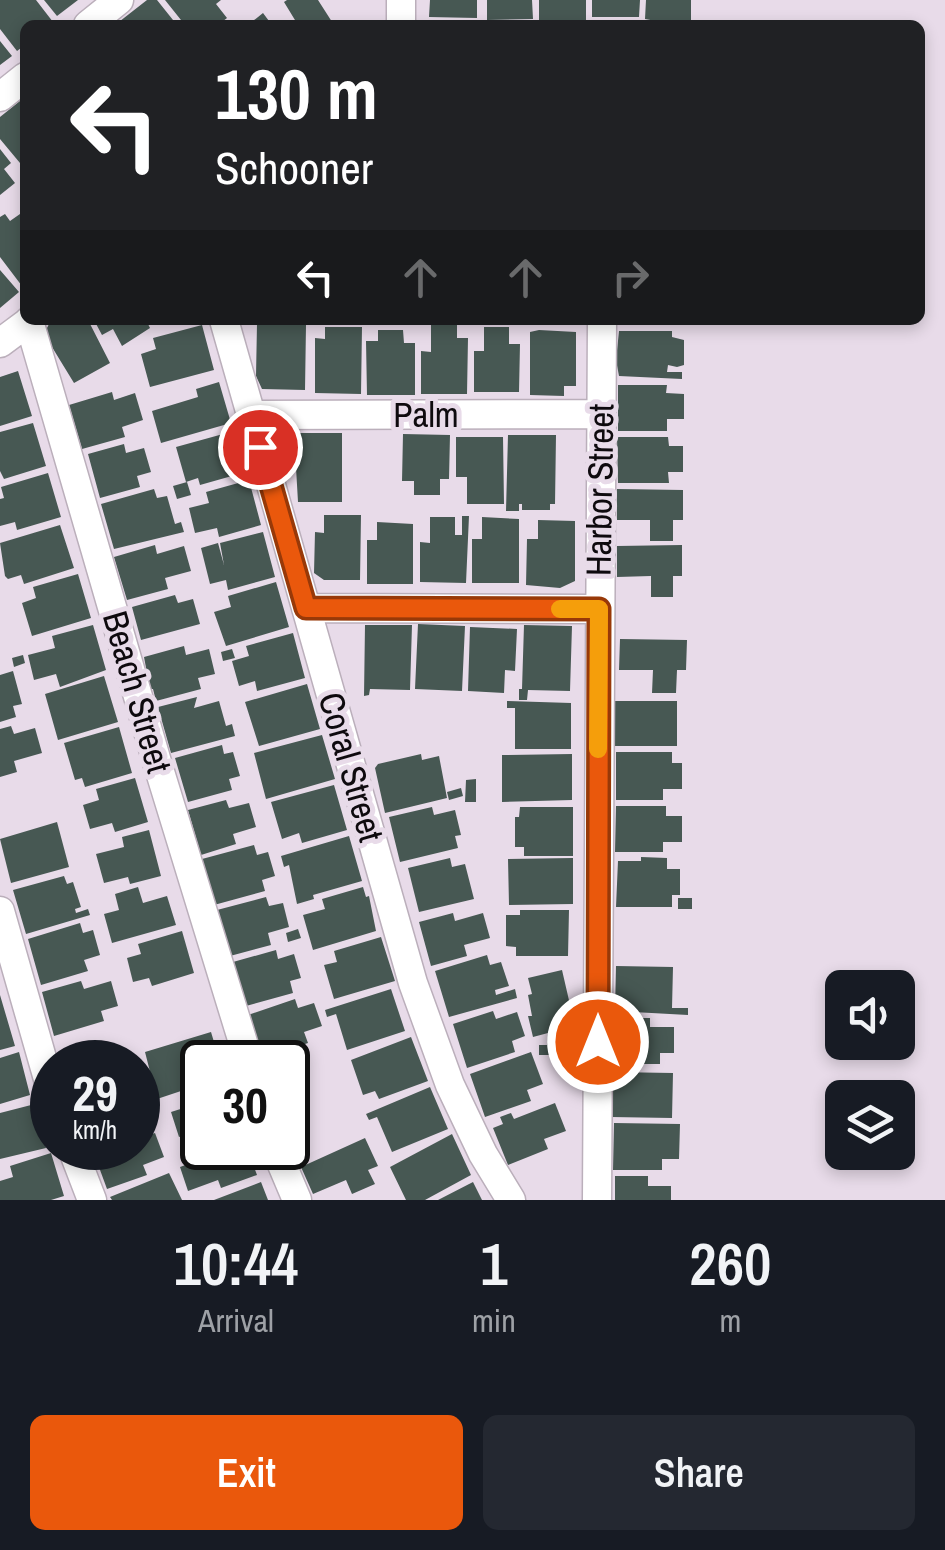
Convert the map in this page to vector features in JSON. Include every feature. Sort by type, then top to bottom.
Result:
[{"type":"street","points":[[94,20],[119,0]]},
{"type":"street","points":[[0,97],[20,80]]},
{"type":"street","points":[[0,344],[25,325]]},
{"type":"street","name":"Beach Street","points":[[31,325],[157,762],[242,1040]]},
{"type":"street","name":"Coral Street","points":[[225,325],[413,983],[450,1084],[490,1166],[512,1200]]},
{"type":"street","name":"Harbor Street","points":[[597,1200],[602,325]]},
{"type":"street","name":"Palm","points":[[251,415],[601,414]]},
{"type":"street","points":[[306,608],[599,609]]},
{"type":"street","points":[[0,912],[37,1040]]},
{"type":"street","points":[[80,1170],[92,1200]]},
{"type":"street","points":[[284,1170],[296,1200]]},
{"type":"building","points":[[0,0],[36,0],[51,20],[20,20],[17,51],[0,29]]},
{"type":"building","points":[[44,0],[78,0],[57,16]]},
{"type":"building","points":[[147,0],[157,0],[173,20],[121,20]]},
{"type":"building","points":[[165,0],[221,0],[216,4],[227,18],[224,20],[181,20]]},
{"type":"building","points":[[318,0],[331,20],[295,20],[284,2]]},
{"type":"building","points":[[430,0],[477,0],[477,18],[429,17]]},
{"type":"building","points":[[487,0],[532,0],[533,19],[487,20]]},
{"type":"building","points":[[539,0],[586,0],[586,20],[539,20]]},
{"type":"building","points":[[592,0],[640,0],[639,17],[592,17]]},
{"type":"building","points":[[646,0],[691,0],[691,20],[645,19]]},
{"type":"building","points":[[0,41],[12,56],[0,65]]},
{"type":"building","points":[[20,101],[20,163],[0,139],[0,117]]},
{"type":"building","points":[[0,149],[11,163],[4,169],[15,183],[0,195]]},
{"type":"building","points":[[5,214],[10,221],[20,214],[20,283],[0,257],[0,217]]},
{"type":"building","points":[[0,270],[19,292],[0,308]]},
{"type":"building","points":[[48,325],[91,325],[110,363],[74,383],[44,334]]},
{"type":"building","points":[[97,325],[150,328],[122,346],[113,329],[102,335]]},
{"type":"building","points":[[202,325],[214,370],[150,387],[141,354],[156,349],[153,338]]},
{"type":"building","points":[[257,325],[306,325],[305,390],[262,389],[256,376]]},
{"type":"building","points":[[431,325],[457,325],[457,338],[468,338],[467,394],[421,394],[421,351],[431,352]]},
{"type":"building","points":[[325,327],[362,327],[361,394],[315,393],[315,338],[325,339]]},
{"type":"building","points":[[484,327],[509,327],[509,344],[520,344],[519,392],[474,392],[474,351],[484,351]]},
{"type":"building","points":[[378,330],[403,330],[404,343],[415,343],[415,395],[367,395],[366,341],[378,341]]},
{"type":"building","points":[[619,331],[672,331],[672,337],[684,340],[684,365],[668,365],[667,372],[682,372],[682,379],[619,376]]},
{"type":"building","points":[[530,332],[576,332],[576,386],[564,386],[564,396],[530,395]]},
{"type":"building","points":[[18,371],[32,416],[0,426],[0,377]]},
{"type":"building","points":[[219,382],[231,423],[161,443],[152,411],[198,397],[196,389]]},
{"type":"building","points":[[618,385],[667,385],[666,393],[684,394],[684,419],[667,419],[667,431],[618,431]]},
{"type":"building","points":[[112,392],[114,400],[135,393],[143,420],[122,427],[125,437],[82,449],[69,405]]},
{"type":"building","points":[[33,423],[46,466],[4,479],[0,471],[0,432]]},
{"type":"building","points":[[234,431],[246,472],[200,485],[198,478],[186,482],[176,447]]},
{"type":"building","points":[[294,433],[342,433],[342,502],[298,502]]},
{"type":"building","points":[[403,434],[450,435],[449,479],[440,479],[440,495],[414,495],[414,481],[402,481]]},
{"type":"building","points":[[508,435],[556,435],[555,504],[550,504],[550,510],[522,510],[519,504],[519,511],[506,511]]},
{"type":"building","points":[[456,437],[503,437],[504,504],[467,504],[467,477],[456,477]]},
{"type":"building","points":[[617,437],[668,437],[669,446],[683,446],[683,472],[668,472],[669,483],[618,483]]},
{"type":"building","points":[[124,444],[126,453],[144,448],[151,472],[137,476],[140,487],[100,498],[88,454]]},
{"type":"building","points":[[48,473],[61,517],[17,530],[15,522],[0,526],[0,499],[4,498],[1,487]]},
{"type":"building","points":[[249,480],[261,525],[219,537],[217,528],[195,533],[189,508],[209,503],[206,492]]},
{"type":"building","points":[[187,482],[191,495],[177,499],[173,486]]},
{"type":"building","points":[[154,489],[157,498],[167,496],[175,524],[181,522],[184,532],[114,549],[101,504]]},
{"type":"building","points":[[617,489],[683,490],[683,520],[673,520],[673,541],[650,541],[650,520],[617,520]]},
{"type":"building","points":[[324,515],[361,515],[360,580],[324,580],[314,573],[315,532],[324,533]]},
{"type":"building","points":[[462,516],[469,516],[466,583],[420,582],[420,542],[430,543],[430,517],[455,517],[455,535],[462,535]]},
{"type":"building","points":[[482,517],[519,519],[519,583],[472,583],[472,539],[482,539]]},
{"type":"building","points":[[538,520],[575,521],[575,581],[560,588],[526,585],[527,539],[538,539]]},
{"type":"building","points":[[377,522],[413,524],[413,584],[367,584],[367,540],[377,540]]},
{"type":"building","points":[[60,525],[74,568],[24,584],[21,575],[8,579],[5,576],[0,543]]},
{"type":"building","points":[[263,532],[275,577],[228,590],[226,580],[210,584],[201,548],[218,543],[224,565],[220,543]]},
{"type":"building","points":[[155,545],[157,554],[184,546],[191,571],[165,578],[168,589],[127,600],[114,557]]},
{"type":"building","points":[[682,545],[682,576],[673,576],[673,597],[651,597],[651,576],[617,577],[617,546]]},
{"type":"building","points":[[78,574],[91,618],[32,636],[22,603],[36,598],[33,587]]},
{"type":"building","points":[[276,582],[289,627],[226,646],[214,612],[231,607],[228,596]]},
{"type":"building","points":[[175,595],[178,603],[193,599],[200,624],[141,640],[132,607]]},
{"type":"building","points":[[418,624],[465,626],[462,691],[415,689]]},
{"type":"building","points":[[93,625],[106,670],[60,687],[56,674],[34,680],[28,655],[55,648],[52,636]]},
{"type":"building","points":[[365,625],[412,625],[410,690],[370,689],[369,695],[364,696]]},
{"type":"building","points":[[524,625],[572,626],[570,691],[528,690],[527,700],[519,700]]},
{"type":"building","points":[[470,627],[517,629],[515,671],[505,670],[504,693],[468,691]]},
{"type":"building","points":[[293,633],[305,678],[257,691],[255,681],[239,686],[232,661],[249,656],[246,646]]},
{"type":"building","points":[[620,639],[687,640],[686,670],[677,670],[676,693],[652,693],[653,670],[619,670]]},
{"type":"building","points":[[184,646],[186,655],[209,649],[215,674],[198,678],[201,689],[156,701],[144,657]]},
{"type":"building","points":[[232,649],[235,658],[223,661],[221,652]]},
{"type":"building","points":[[23,655],[25,663],[14,667],[12,658]]},
{"type":"building","points":[[13,671],[22,704],[13,706],[16,717],[0,722],[0,675]]},
{"type":"building","points":[[104,676],[118,722],[58,740],[45,694]]},
{"type":"building","points":[[307,684],[320,729],[259,746],[245,702]]},
{"type":"building","points":[[197,697],[194,708],[219,701],[226,726],[232,724],[235,736],[171,753],[158,707]]},
{"type":"building","points":[[507,701],[571,703],[571,749],[515,749],[515,708],[507,708]]},
{"type":"building","points":[[615,701],[677,701],[677,746],[615,746]]},
{"type":"building","points":[[11,726],[14,734],[35,728],[42,753],[14,761],[17,772],[0,777],[0,729]]},
{"type":"building","points":[[119,727],[132,773],[85,787],[82,778],[75,780],[64,743]]},
{"type":"building","points":[[322,735],[335,779],[266,799],[254,753]]},
{"type":"building","points":[[222,745],[224,754],[233,752],[240,776],[229,779],[232,790],[188,802],[175,758]]},
{"type":"building","points":[[616,752],[672,752],[672,763],[682,763],[682,789],[663,789],[663,800],[616,800]]},
{"type":"building","points":[[421,754],[422,760],[439,756],[447,798],[385,813],[375,768]]},
{"type":"building","points":[[572,754],[572,800],[502,802],[502,755]]},
{"type":"building","points":[[135,778],[148,822],[115,832],[112,823],[90,829],[83,805],[99,800],[96,789]]},
{"type":"building","points":[[476,779],[476,802],[465,802],[466,780]]},
{"type":"building","points":[[334,785],[347,830],[302,843],[299,833],[282,839],[271,802]]},
{"type":"building","points":[[461,788],[463,796],[449,800],[447,792]]},
{"type":"building","points":[[226,800],[229,808],[249,803],[256,827],[233,834],[236,844],[201,855],[188,810]]},
{"type":"building","points":[[616,806],[666,806],[666,816],[682,816],[682,842],[663,842],[663,852],[615,852]]},
{"type":"building","points":[[432,807],[434,815],[455,810],[461,835],[455,836],[458,848],[400,862],[389,817]]},
{"type":"building","points":[[520,807],[573,807],[573,856],[524,856],[524,847],[515,847],[515,817],[519,817]]},
{"type":"building","points":[[57,822],[69,867],[11,883],[0,839]]},
{"type":"building","points":[[149,830],[161,876],[130,884],[128,877],[104,883],[96,854],[124,847],[122,837]]},
{"type":"building","points":[[349,836],[362,881],[313,895],[314,899],[297,904],[289,865],[284,867],[281,856]]},
{"type":"building","points":[[254,845],[257,855],[268,852],[275,876],[262,880],[265,891],[214,905],[202,859]]},
{"type":"building","points":[[641,857],[667,858],[667,869],[680,869],[680,895],[672,895],[672,907],[616,907],[618,861],[641,861]]},
{"type":"building","points":[[450,858],[452,867],[465,864],[474,899],[419,912],[408,868]]},
{"type":"building","points":[[573,858],[573,904],[509,905],[508,859]]},
{"type":"building","points":[[64,876],[67,884],[73,882],[81,907],[75,909],[76,913],[88,909],[90,915],[26,934],[13,890]]},
{"type":"building","points":[[138,887],[143,903],[167,896],[176,925],[112,943],[104,914],[119,910],[115,894]]},
{"type":"building","points":[[363,887],[366,897],[369,896],[376,931],[313,950],[303,915],[325,909],[322,899]]},
{"type":"building","points":[[266,897],[269,906],[283,903],[289,927],[268,933],[271,945],[230,956],[217,910]]},
{"type":"building","points":[[678,898],[692,898],[692,909],[678,909]]},
{"type":"building","points":[[520,910],[569,910],[568,956],[516,956],[516,947],[506,946],[506,915],[520,915]]},
{"type":"building","points":[[453,913],[455,921],[483,913],[490,938],[464,945],[467,956],[431,966],[419,922]]},
{"type":"building","points":[[80,923],[83,933],[93,930],[100,955],[84,960],[88,971],[41,985],[28,939]]},
{"type":"building","points":[[298,929],[301,938],[288,942],[286,933]]},
{"type":"building","points":[[182,931],[194,973],[152,986],[149,978],[133,982],[127,958],[141,954],[138,944]]},
{"type":"building","points":[[381,937],[395,981],[334,999],[324,965],[337,962],[334,951]]},
{"type":"building","points":[[276,950],[278,959],[294,954],[301,978],[290,981],[293,993],[246,1006],[233,962]]},
{"type":"building","points":[[487,955],[490,965],[501,962],[509,986],[495,990],[496,995],[515,989],[517,998],[449,1017],[435,971]]},
{"type":"building","points":[[616,966],[673,967],[672,1008],[688,1008],[688,1015],[615,1011]]},
{"type":"building","points":[[562,970],[574,1022],[565,1024],[571,1033],[571,1055],[539,1055],[539,1045],[547,1045],[548,1033],[533,1037],[528,1016],[532,1016],[528,995],[532,994],[528,978]]},
{"type":"building","points":[[81,981],[84,989],[111,981],[118,1006],[101,1011],[104,1021],[54,1036],[42,992]]},
{"type":"building","points":[[391,989],[405,1031],[347,1050],[336,1014],[327,1017],[325,1010]]},
{"type":"building","points":[[0,995],[15,1046],[0,1050]]},
{"type":"building","points":[[295,999],[298,1008],[314,1003],[322,1026],[304,1032],[307,1040],[257,1040],[248,1015]]},
{"type":"building","points":[[493,1011],[496,1019],[517,1012],[525,1036],[512,1041],[515,1052],[467,1068],[453,1024]]},
{"type":"building","points":[[613,1018],[650,1018],[650,1027],[674,1027],[674,1053],[660,1053],[660,1064],[613,1064]]},
{"type":"building","points":[[211,1032],[213,1040],[185,1040]]},
{"type":"building","points":[[411,1037],[428,1081],[379,1099],[375,1091],[363,1095],[351,1060]]},
{"type":"building","points":[[180,1041],[180,1091],[160,1098],[160,1047]]},
{"type":"building","points":[[19,1052],[30,1095],[0,1104],[0,1058]]},
{"type":"building","points":[[531,1052],[543,1084],[527,1090],[531,1101],[485,1117],[470,1074]]},
{"type":"building","points":[[612,1072],[673,1073],[672,1118],[611,1117]]},
{"type":"building","points":[[430,1087],[448,1129],[392,1152],[377,1117],[369,1120],[366,1114]]},
{"type":"building","points":[[555,1103],[566,1131],[544,1139],[548,1149],[508,1165],[493,1128],[503,1124],[500,1117],[511,1113],[514,1119]]},
{"type":"building","points":[[30,1105],[30,1152],[0,1159],[0,1113]]},
{"type":"building","points":[[180,1109],[179,1137],[171,1112]]},
{"type":"building","points":[[614,1123],[680,1124],[679,1159],[662,1159],[662,1170],[613,1170]]},
{"type":"building","points":[[452,1134],[471,1175],[425,1200],[406,1200],[390,1167]]},
{"type":"building","points":[[365,1138],[378,1166],[368,1170],[375,1184],[352,1194],[346,1180],[313,1194],[302,1170],[310,1170],[310,1163]]},
{"type":"building","points":[[30,1160],[30,1170],[56,1170],[64,1196],[51,1200],[0,1200],[0,1181],[13,1177],[10,1166]]},
{"type":"building","points":[[100,1170],[145,1170],[147,1175],[107,1189]]},
{"type":"building","points":[[181,1170],[255,1170],[257,1175],[221,1188],[218,1180],[188,1191]]},
{"type":"building","points":[[169,1173],[182,1200],[110,1197]]},
{"type":"building","points":[[615,1176],[648,1176],[648,1186],[671,1186],[671,1200],[615,1200]]},
{"type":"building","points":[[261,1182],[268,1200],[214,1200]]},
{"type":"building","points":[[473,1182],[482,1200],[438,1200]]},
{"type":"slow traffic","points":[[560,609],[599,609],[598,749]]},
{"type":"route","points":[[260,447],[306,608],[599,609],[598,1042]]}]
